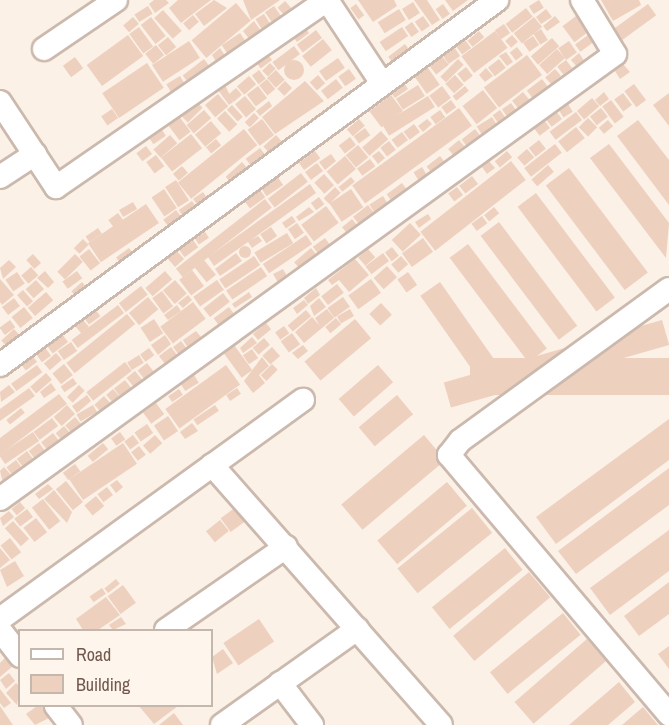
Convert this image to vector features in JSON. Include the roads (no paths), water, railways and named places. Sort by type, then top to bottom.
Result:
[{"type":"street","points":[[0,102],[56,187],[327,0],[381,82]]},
{"type":"street","points":[[0,365],[381,82],[497,0]]},
{"type":"street","points":[[0,499],[615,54],[582,0]]},
{"type":"street","points":[[44,49],[106,3]]},
{"type":"street","points":[[0,177],[35,154]]},
{"type":"street","points":[[669,289],[460,441],[449,455],[669,714]]},
{"type":"street","points":[[0,619],[303,400]]},
{"type":"street","points":[[212,465],[441,725]]},
{"type":"street","points":[[167,629],[286,547]]},
{"type":"street","points":[[222,725],[357,628]]},
{"type":"street","points":[[0,630],[18,653]]},
{"type":"street","points":[[280,683],[312,725]]},
{"type":"street","points":[[58,707],[70,725]]}]
